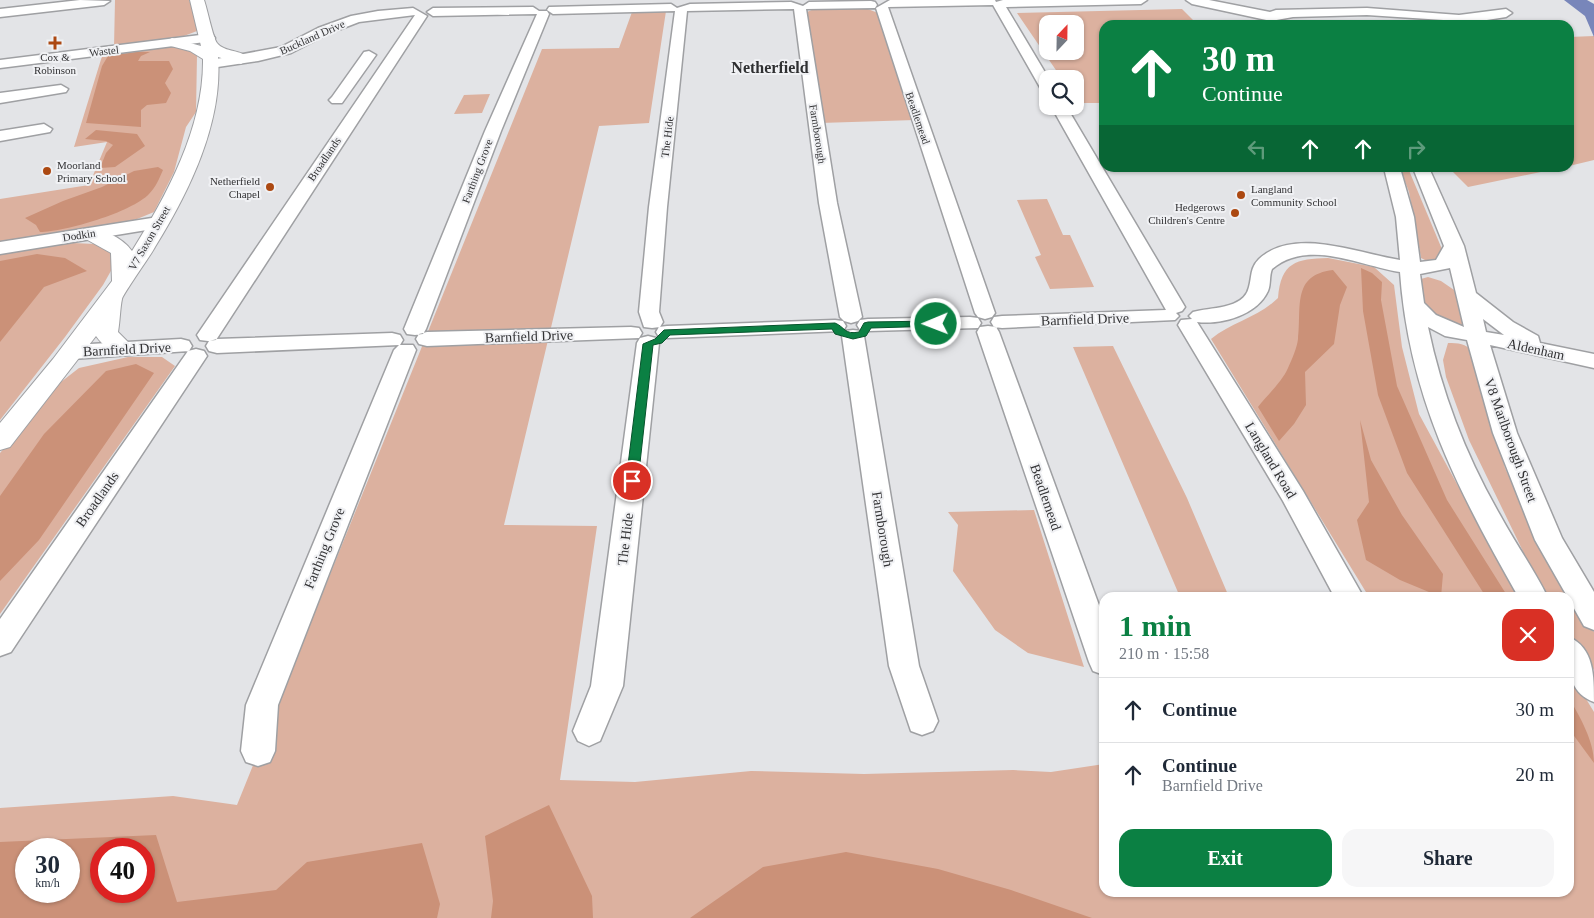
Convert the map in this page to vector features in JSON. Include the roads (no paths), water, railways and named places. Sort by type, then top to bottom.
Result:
[{"type":"main road","name":"V7 Saxon Street","points":[[0,442],[72,352],[119,286],[158,223],[184,172],[194,148],[206,108],[210,51],[197,0]]},
{"type":"main road","points":[[172,42],[219,52],[241,59]]},
{"type":"main road","points":[[91,234],[113,244],[121,250],[119,286],[105,330],[106,334],[122,348]]},
{"type":"street","name":"Buckland Drive","points":[[241,59],[288,49],[321,32],[357,18],[425,10],[1141,0]]},
{"type":"street","points":[[1192,0],[1244,11],[1273,20],[1308,14],[1340,12],[1381,12],[1466,20],[1506,13]]},
{"type":"street","points":[[1223,0],[1244,11]]},
{"type":"street","points":[[1252,0],[1273,20]]},
{"type":"street","points":[[1252,0],[1308,14]]},
{"type":"street","points":[[1371,0],[1381,12]]},
{"type":"street","points":[[0,13],[104,1]]},
{"type":"street","points":[[998,2],[1039,73]]},
{"type":"street","name":"Beadlemead","points":[[881,4],[986,322],[1099,648]]},
{"type":"street","name":"Farmborough","points":[[800,5],[826,193],[852,326],[904,666],[922,721]]},
{"type":"street","name":"The Hide","points":[[589,731],[607,686],[649,333],[658,207],[681,6]]},
{"type":"street","name":"Farthing Grove","points":[[258,751],[262,705],[410,340],[492,131],[544,8]]},
{"type":"street","name":"Broadlands","points":[[0,642],[425,10]]},
{"type":"street","points":[[1340,12],[1352,20]]},
{"type":"street","name":"Wastel","points":[[0,64],[172,42]]},
{"type":"street","points":[[337,100],[369,55]]},
{"type":"street","points":[[347,84],[375,84]]},
{"type":"street","points":[[0,98],[61,89]]},
{"type":"street","name":"Langland Road","points":[[1063,115],[1294,498],[1347,592]]},
{"type":"street","points":[[0,136],[44,129]]},
{"type":"street","points":[[1393,172],[1403,200],[1416,266],[1416,304],[1425,360],[1442,420],[1494,530],[1530,592]]},
{"type":"street","name":"V8 Marlborough Street","points":[[1423,172],[1454,246],[1469,296],[1477,337],[1505,433],[1549,540],[1594,618]]},
{"type":"street","name":"Dodkin","points":[[0,248],[158,223]]},
{"type":"street","points":[[1416,266],[1444,264],[1454,246]]},
{"type":"street","name":"Barnfield Drive","points":[[72,352],[122,348],[1227,314],[1250,300],[1258,289],[1260,272],[1269,262],[1277,257],[1308,249],[1416,266]]},
{"type":"street","points":[[1363,257],[1396,279],[1416,304],[1439,325],[1477,337]]},
{"type":"street","points":[[1416,266],[1469,296],[1505,327],[1555,352]]},
{"type":"street","points":[[1425,360],[1438,340],[1449,335],[1477,337]]},
{"type":"street","name":"Aldenham","points":[[1477,337],[1594,360]]},
{"type":"street","points":[[1574,658],[1594,688]]},
{"type":"water","points":[[1564,0],[1587,0],[1594,4],[1594,37],[1585,16]]},
{"type":"place","name":"Cox & Robinson","points":[[55,43]]},
{"type":"place","name":"Moorland Primary School","points":[[47,171]]},
{"type":"place","name":"Netherfield Chapel","points":[[270,187]]},
{"type":"place","name":"Langland Community School","points":[[1241,195]]},
{"type":"place","name":"Hedgerows Children's Centre","points":[[1235,213]]},
{"type":"district","name":"Netherfield","points":[[770,67]]}]
